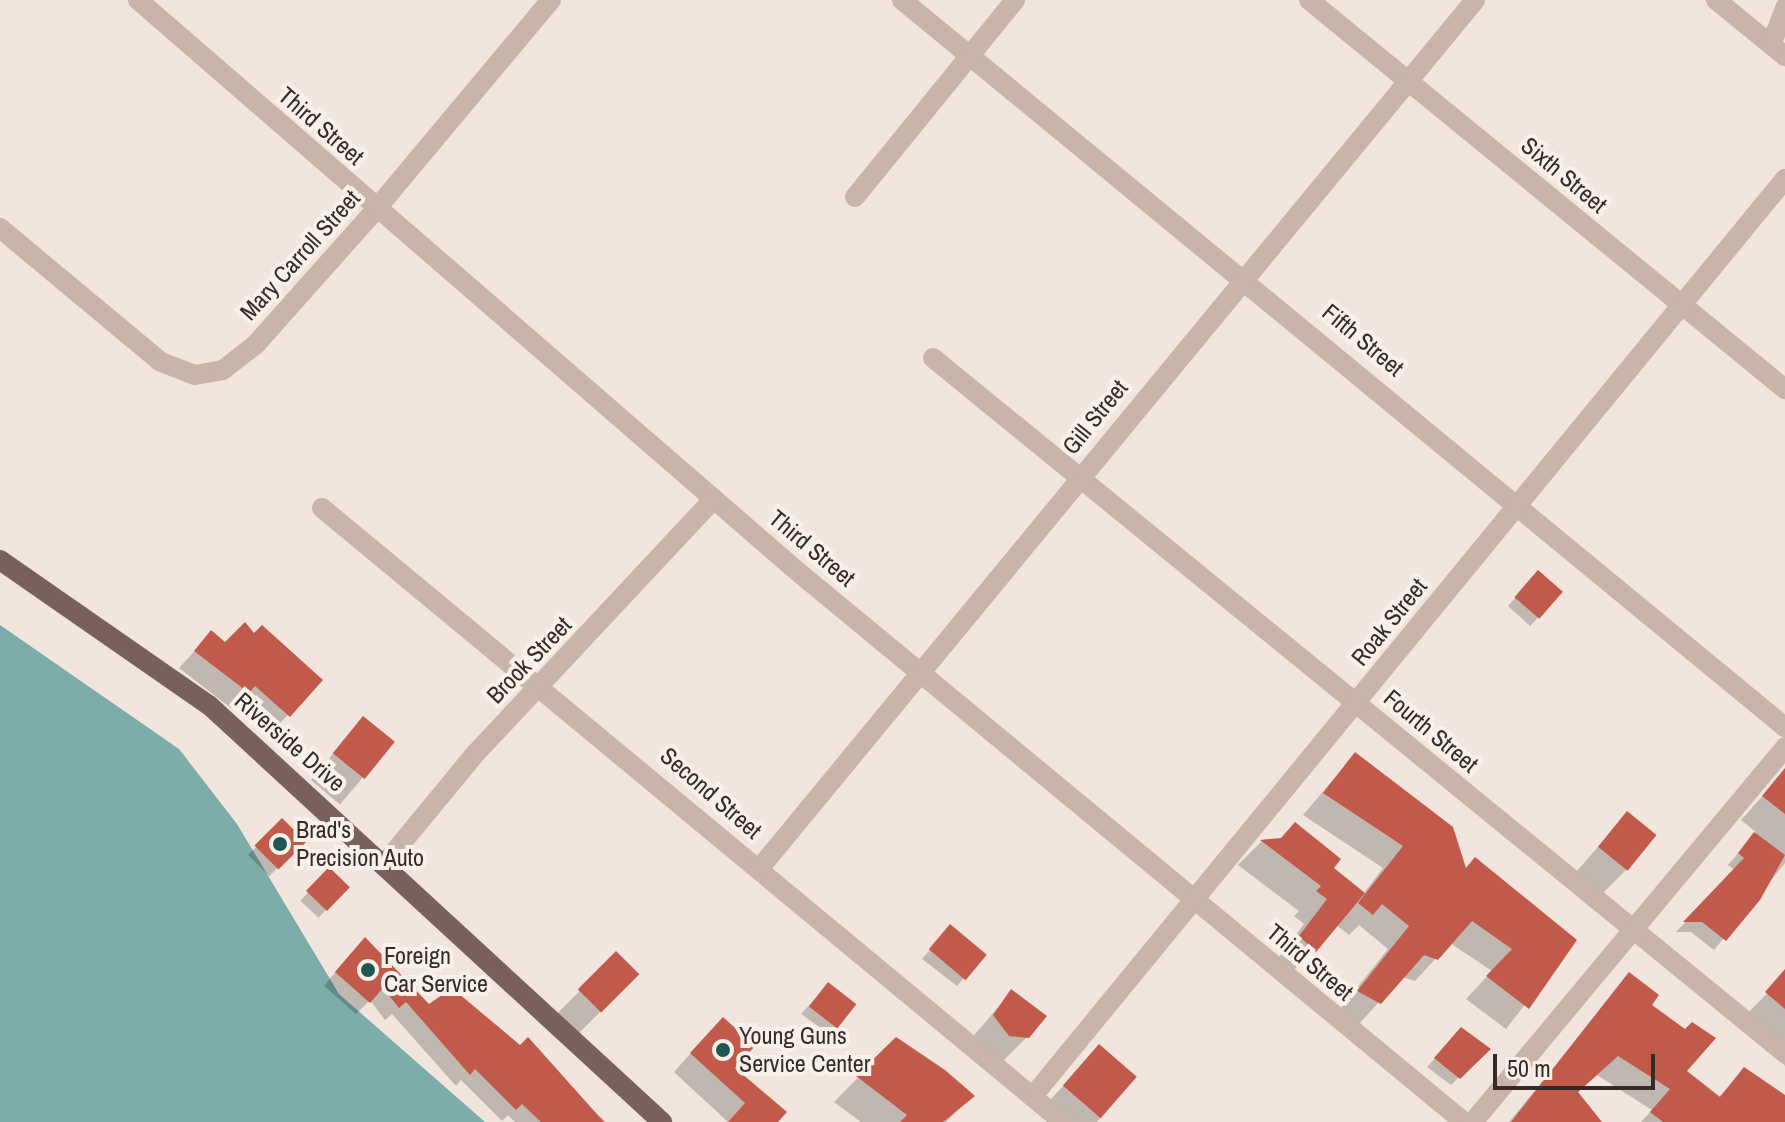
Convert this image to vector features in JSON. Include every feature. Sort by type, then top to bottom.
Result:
[{"type":"main road","name":"Riverside Drive","points":[[0,560],[178,681],[386,862],[662,1122]]},
{"type":"street","name":"Third Street","points":[[138,0],[714,499],[1464,1122]]},
{"type":"street","name":"Mary Carroll Street","points":[[0,228],[161,362],[195,375],[223,370],[256,344],[377,208],[551,0]]},
{"type":"street","name":"Fifth Street","points":[[902,0],[1245,277],[1785,727]]},
{"type":"street","points":[[855,197],[1015,0]]},
{"type":"street","name":"Sixth Street","points":[[1309,0],[1785,389]]},
{"type":"street","name":"Gill Street","points":[[759,869],[1475,0]]},
{"type":"street","points":[[1716,0],[1778,50],[1785,8]]},
{"type":"street","name":"Roak Street","points":[[1033,1096],[1191,894],[1357,703],[1518,504],[1684,307],[1785,179]]},
{"type":"street","name":"Fourth Street","points":[[933,358],[1785,1053]]},
{"type":"street","name":"Brook Street","points":[[386,862],[714,499]]},
{"type":"street","name":"Second Street","points":[[322,508],[543,685],[1063,1122]]},
{"type":"street","points":[[1473,1122],[1785,747]]},
{"type":"water","points":[[0,625],[179,749],[237,824],[339,994],[485,1122],[0,1122]]},
{"type":"building","points":[[1538,570],[1563,592],[1539,619],[1514,597]]},
{"type":"building","points":[[245,622],[254,633],[262,625],[323,680],[290,717],[255,686],[249,693],[194,651],[211,630],[225,642]]},
{"type":"building","points":[[363,716],[395,742],[365,779],[333,753]]},
{"type":"building","points":[[1355,752],[1453,827],[1466,868],[1475,857],[1577,940],[1529,1009],[1486,976],[1512,949],[1472,921],[1438,960],[1424,955],[1381,1004],[1357,991],[1409,926],[1382,904],[1373,915],[1358,903],[1403,846],[1323,793]]},
{"type":"building","points":[[1785,768],[1785,814],[1762,796]]},
{"type":"building","points":[[1627,811],[1657,835],[1628,871],[1598,847]]},
{"type":"building","name":"Brad's Precision Auto","points":[[282,818],[306,842],[278,870],[254,846]]},
{"type":"building","points":[[1295,822],[1341,859],[1334,868],[1365,893],[1316,952],[1299,936],[1327,899],[1316,891],[1321,886],[1260,840],[1281,838]]},
{"type":"building","points":[[1754,832],[1785,855],[1760,900],[1726,941],[1702,922],[1683,922],[1744,858],[1738,853]]},
{"type":"building","points":[[329,867],[350,887],[327,911],[306,891]]},
{"type":"building","points":[[950,924],[987,955],[966,980],[929,949]]},
{"type":"building","points":[[365,937],[429,1004],[452,988],[520,1045],[528,1037],[604,1122],[541,1122],[522,1104],[516,1110],[475,1069],[470,1075],[406,1002],[399,1008],[383,988],[370,1003],[335,972]]},
{"type":"building","points":[[616,951],[639,974],[601,1013],[578,989]]},
{"type":"building","points":[[1785,969],[1785,1009],[1765,992]]},
{"type":"building","points":[[1629,972],[1659,995],[1652,1005],[1685,1029],[1692,1022],[1716,1038],[1687,1071],[1720,1097],[1744,1067],[1785,1095],[1785,1122],[1663,1122],[1650,1112],[1670,1089],[1618,1056],[1578,1092],[1602,1122],[1511,1122]]},
{"type":"building","points":[[828,982],[856,1004],[837,1029],[809,1006]]},
{"type":"building","points":[[1011,989],[1047,1016],[1029,1038],[1009,1036],[993,1015]]},
{"type":"building","points":[[723,1017],[755,1046],[735,1068],[787,1112],[778,1122],[728,1122],[745,1103],[690,1053]]},
{"type":"building","points":[[1461,1027],[1491,1049],[1460,1079],[1434,1058]]},
{"type":"building","points":[[896,1037],[945,1070],[975,1096],[943,1122],[900,1122],[907,1115],[856,1076]]},
{"type":"building","points":[[1099,1044],[1137,1077],[1101,1118],[1063,1086]]},
{"type":"place","name":"Brad's Precision Auto","points":[[280,844]]},
{"type":"place","name":"Foreign Car Service","points":[[368,970]]},
{"type":"place","name":"Young Guns Service Center","points":[[723,1050]]}]
